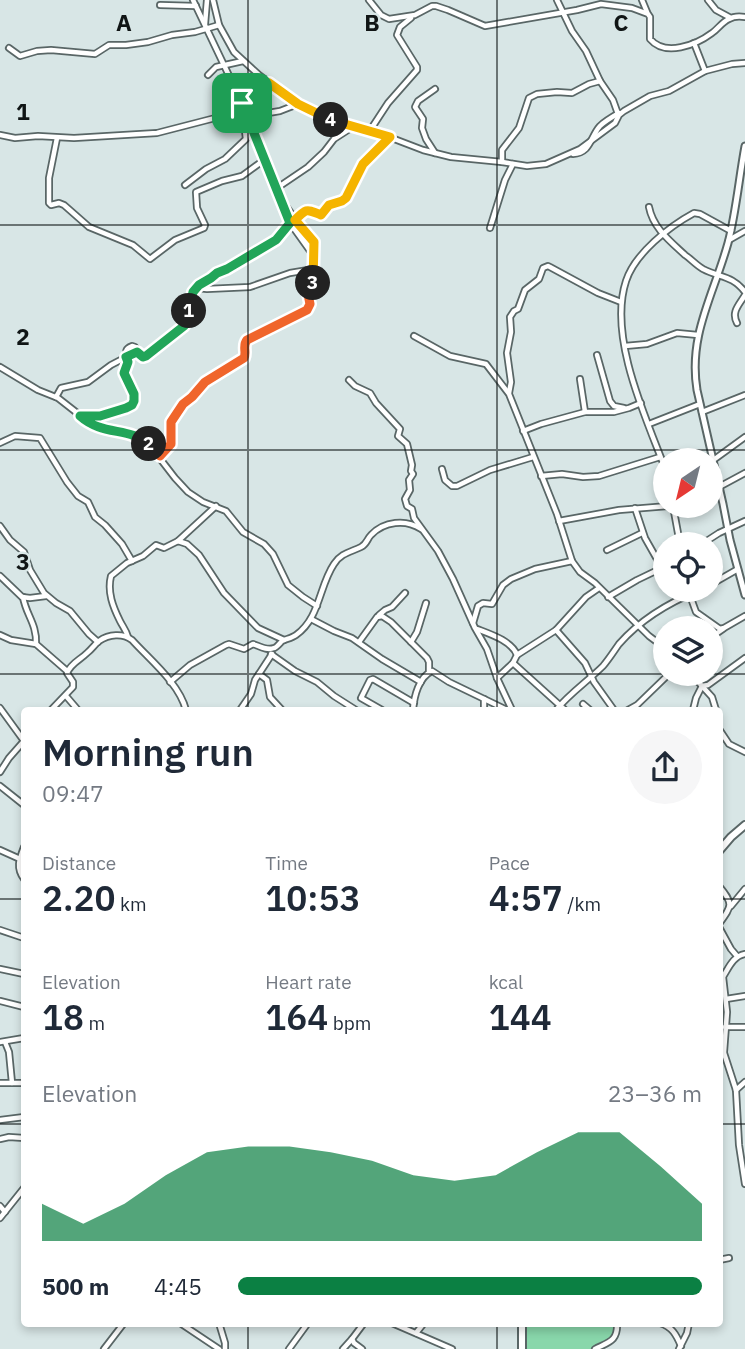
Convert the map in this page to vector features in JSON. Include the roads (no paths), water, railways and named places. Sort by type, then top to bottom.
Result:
[{"type":"main road","points":[[723,846],[745,825]]},
{"type":"main road","points":[[522,1327],[522,1349]]},
{"type":"street","points":[[206,27],[207,0]]},
{"type":"street","points":[[213,0],[219,25],[234,52],[298,104],[352,127],[390,137],[435,154],[459,158],[537,166],[569,155],[592,141],[615,123],[621,113],[650,96],[668,91],[705,71],[745,63]]},
{"type":"street","points":[[369,0],[384,18],[396,19],[415,15]]},
{"type":"street","points":[[557,0],[571,12]]},
{"type":"street","points":[[557,0],[600,82],[621,113]]},
{"type":"street","points":[[642,0],[650,17],[650,39],[663,48],[694,43],[710,35],[730,18]]},
{"type":"street","points":[[708,0],[716,10],[730,18],[745,17]]},
{"type":"street","points":[[159,5],[194,3],[242,103],[292,223],[313,255]]},
{"type":"street","points":[[369,132],[388,103],[417,70],[397,35],[400,27],[432,6],[489,26],[601,4],[632,8],[648,14]]},
{"type":"street","points":[[9,48],[20,56],[37,51],[57,50],[95,54],[109,45],[126,46],[148,42],[219,25]]},
{"type":"street","points":[[694,43],[705,71]]},
{"type":"street","points":[[208,75],[223,65],[243,61]]},
{"type":"street","points":[[502,162],[502,150],[519,128],[529,98],[537,94],[572,93],[589,84],[600,82]]},
{"type":"street","points":[[0,135],[15,138],[87,138],[157,133],[219,117],[260,92],[269,83]]},
{"type":"street","points":[[435,89],[415,107],[423,119],[422,128],[435,154]]},
{"type":"street","points":[[250,122],[256,115],[280,111],[298,104]]},
{"type":"street","points":[[185,185],[225,159],[246,139],[246,131],[237,119],[219,117]]},
{"type":"street","points":[[276,188],[308,167],[334,139],[352,127]]},
{"type":"street","points":[[80,416],[100,416],[133,403],[133,390],[124,373],[128,362],[126,350],[133,346],[143,357],[146,356],[192,320],[192,297],[196,288],[276,240],[307,210],[311,209],[321,215],[329,205],[345,200],[363,164],[390,137]]},
{"type":"street","points":[[57,138],[48,183],[50,204],[64,205],[89,227],[133,246],[150,259],[175,240],[204,228],[196,202],[196,192],[242,176],[264,160]]},
{"type":"street","points":[[709,448],[694,373],[698,335],[729,240],[745,146]]},
{"type":"street","points":[[490,228],[505,180],[513,164]]},
{"type":"street","points":[[649,207],[663,234],[698,266],[736,282],[745,294],[734,312],[737,323]]},
{"type":"street","points":[[657,448],[632,382],[625,346],[621,302],[626,280],[641,257],[663,234],[694,212],[731,231]]},
{"type":"street","points":[[160,456],[172,443],[172,420],[183,404],[205,382],[244,358],[247,340],[310,307],[308,294],[314,282],[314,245],[312,239],[292,223]]},
{"type":"street","points":[[729,240],[745,231]]},
{"type":"street","points":[[509,394],[510,317],[518,309],[525,290],[539,279],[543,268],[548,266],[598,293],[621,302]]},
{"type":"street","points":[[196,288],[250,287],[290,273],[314,269]]},
{"type":"street","points":[[625,346],[647,344],[677,333],[698,335]]},
{"type":"street","points":[[414,336],[450,356],[486,364],[509,394],[572,561],[580,572],[653,639]]},
{"type":"street","points":[[597,355],[610,401],[616,407],[629,408]]},
{"type":"street","points":[[56,397],[61,388],[88,382],[126,357]]},
{"type":"street","points":[[0,367],[38,390],[56,397],[95,427],[145,440],[188,492],[226,512],[243,532],[264,544],[273,554],[288,585],[317,606]]},
{"type":"street","points":[[580,379],[585,412]]},
{"type":"street","points":[[349,380],[370,393],[400,429],[398,436],[407,444],[413,474],[409,480],[410,490],[405,501],[446,565],[487,649],[509,707]]},
{"type":"street","points":[[702,412],[745,395]]},
{"type":"street","points":[[523,431],[585,412],[614,412],[641,403]]},
{"type":"street","points":[[649,424],[700,404]]},
{"type":"street","points":[[0,443],[15,436],[40,438],[67,482],[78,496],[88,502],[95,517],[105,524],[122,544],[132,561]]},
{"type":"street","points":[[723,453],[745,437]]},
{"type":"street","points":[[442,469],[445,480],[457,486],[490,470],[533,457]]},
{"type":"street","points":[[541,477],[562,474],[599,476],[653,459]]},
{"type":"street","points":[[723,485],[745,473]]},
{"type":"street","points":[[185,707],[170,682],[128,636],[111,601],[109,582],[111,576],[121,567],[144,556],[156,545],[164,548],[178,541],[216,506]]},
{"type":"street","points":[[723,506],[745,595]]},
{"type":"street","points":[[559,521],[653,507]]},
{"type":"street","points":[[635,508],[642,533],[653,550]]},
{"type":"street","points":[[723,532],[745,521]]},
{"type":"street","points":[[242,707],[275,648],[284,640],[295,636],[310,619],[328,575],[338,559],[364,545],[372,533],[391,523],[410,523],[424,532]]},
{"type":"street","points":[[0,526],[10,540],[24,552],[34,576],[47,596],[70,611],[98,642]]},
{"type":"street","points":[[607,550],[642,533]]},
{"type":"street","points":[[178,541],[187,544],[199,555],[224,593],[258,628],[284,640]]},
{"type":"street","points":[[474,626],[478,607],[483,603],[492,604],[505,582],[535,569],[572,561]]},
{"type":"street","points":[[723,578],[738,569]]},
{"type":"street","points":[[608,597],[653,572]]},
{"type":"street","points":[[0,576],[23,597],[35,628],[36,644]]},
{"type":"street","points":[[497,678],[513,663],[517,655],[556,630],[586,597],[599,588]]},
{"type":"street","points":[[359,642],[379,616],[405,593]]},
{"type":"street","points":[[23,597],[47,596]]},
{"type":"street","points":[[513,663],[561,705],[606,663],[622,641],[639,625],[673,602]]},
{"type":"street","points":[[692,602],[698,614],[720,629],[745,617]]},
{"type":"street","points":[[411,642],[426,603]]},
{"type":"street","points":[[379,616],[386,618],[429,660],[429,671],[421,682],[413,707]]},
{"type":"street","points":[[310,619],[359,642],[421,682]]},
{"type":"street","points":[[474,626],[506,641],[513,646],[517,655]]},
{"type":"street","points":[[556,630],[585,663],[591,677],[612,707]]},
{"type":"street","points":[[0,635],[11,640],[36,644],[67,671],[73,685],[54,707]]},
{"type":"street","points":[[67,671],[98,642],[112,635],[128,636]]},
{"type":"street","points":[[170,682],[190,665],[226,645],[231,644],[241,649],[251,644],[264,649],[275,648]]},
{"type":"street","points":[[271,654],[351,707]]},
{"type":"street","points":[[694,707],[702,687],[745,658]]},
{"type":"street","points":[[429,671],[503,707]]},
{"type":"street","points":[[259,674],[267,680],[270,697],[279,707]]},
{"type":"street","points":[[357,707],[370,680],[373,679],[414,703]]},
{"type":"street","points":[[633,707],[657,686]]},
{"type":"street","points":[[702,687],[712,697],[715,707]]},
{"type":"street","points":[[65,696],[75,707]]},
{"type":"street","points":[[361,698],[377,707]]},
{"type":"street","points":[[484,699],[484,707]]},
{"type":"street","points":[[583,704],[586,707]]},
{"type":"street","points":[[0,708],[21,737]]},
{"type":"street","points":[[723,735],[729,744],[745,752]]},
{"type":"street","points":[[0,772],[21,744]]},
{"type":"street","points":[[0,786],[21,803]]},
{"type":"street","points":[[0,850],[20,859]]},
{"type":"street","points":[[21,856],[18,868],[21,874]]},
{"type":"street","points":[[723,918],[745,889]]},
{"type":"street","points":[[723,891],[730,906]]},
{"type":"street","points":[[0,930],[21,937]]},
{"type":"street","points":[[723,933],[737,956]]},
{"type":"street","points":[[723,982],[737,956],[745,954]]},
{"type":"street","points":[[0,968],[21,973]]},
{"type":"street","points":[[723,988],[727,1012],[724,1053],[736,1090],[739,1146],[745,1184]]},
{"type":"street","points":[[726,999],[745,996]]},
{"type":"street","points":[[0,1001],[21,1006]]},
{"type":"street","points":[[725,1027],[745,1027]]},
{"type":"street","points":[[0,1036],[9,1052],[12,1083]]},
{"type":"street","points":[[2,1042],[21,1039]]},
{"type":"street","points":[[736,1090],[745,1082]]},
{"type":"street","points":[[0,1083],[21,1083]]},
{"type":"street","points":[[0,1120],[21,1116]]},
{"type":"street","points":[[0,1139],[21,1138]]},
{"type":"street","points":[[0,1218],[21,1192]]},
{"type":"street","points":[[0,1206],[5,1212]]},
{"type":"street","points":[[723,1259],[729,1258]]},
{"type":"street","points":[[104,1349],[121,1327]]},
{"type":"street","points":[[186,1327],[219,1349]]},
{"type":"street","points":[[220,1327],[225,1349]]},
{"type":"street","points":[[289,1349],[305,1327]]},
{"type":"street","points":[[343,1349],[360,1327]]},
{"type":"street","points":[[402,1327],[452,1349]]},
{"type":"street","points":[[416,1333],[421,1327]]},
{"type":"street","points":[[595,1349],[614,1339],[617,1327]]},
{"type":"street","points":[[670,1327],[680,1347]]},
{"type":"street","points":[[680,1347],[688,1327]]},
{"type":"street","points":[[352,1339],[362,1349]]}]
